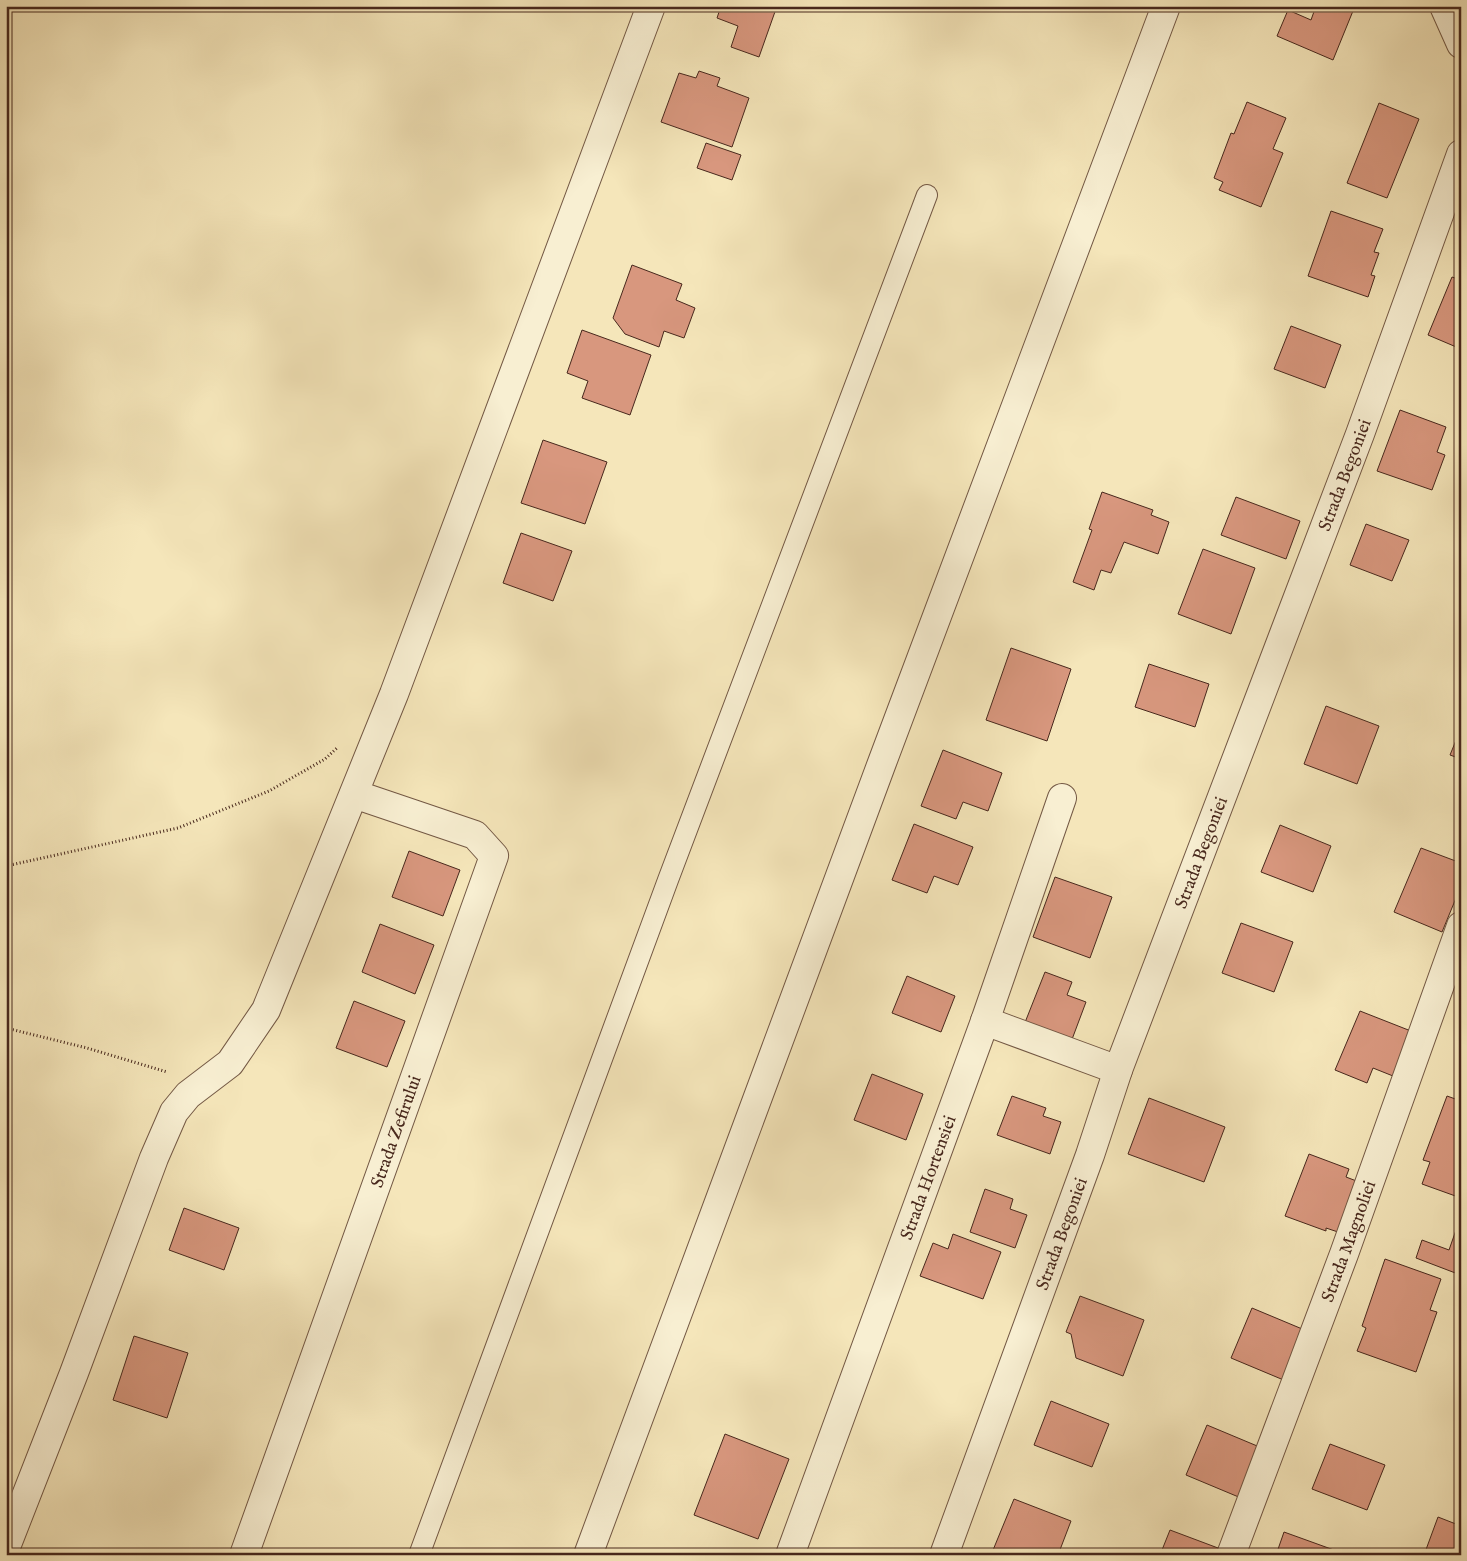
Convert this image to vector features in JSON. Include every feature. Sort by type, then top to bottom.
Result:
[{"type":"street","points":[[6,1547],[71,1382],[154,1158],[174,1112],[188,1095],[205,1080],[230,1063],[266,1010],[404,666],[652,6]]},
{"type":"street","points":[[588,1555],[872,788],[1166,6]]},
{"type":"street","points":[[1444,6],[1461,44]]},
{"type":"street","name":"Strada Begoniei","points":[[944,1555],[1086,1164],[1118,1070],[1356,443],[1461,154]]},
{"type":"street","name":"Strada Zefirului","points":[[244,1555],[494,856],[475,835],[354,794]]},
{"type":"street","name":"Strada Hortensiei","points":[[790,1555],[985,1021],[1062,798]]},
{"type":"street","name":"Strada Magnoliei","points":[[1231,1555],[1344,1254],[1461,926]]},
{"type":"street","points":[[985,1021],[1118,1070]]},
{"type":"lane","points":[[418,1555],[665,890],[927,196]]},
{"type":"path","points":[[6,866],[178,828],[269,791],[325,759],[338,748]]},
{"type":"path","points":[[6,1028],[205,1080]]},
{"type":"building","points":[[721,6],[777,6],[759,57],[731,47],[738,26],[717,18]]},
{"type":"building","points":[[1316,6],[1355,6],[1333,60],[1277,36],[1288,10],[1311,20]]},
{"type":"building","points":[[699,71],[720,78],[717,86],[749,98],[732,147],[661,122],[679,73],[696,78]]},
{"type":"building","points":[[1247,102],[1286,118],[1273,149],[1283,153],[1261,207],[1219,190],[1223,182],[1214,178],[1231,133],[1234,134]]},
{"type":"building","points":[[1379,103],[1419,119],[1387,198],[1347,183]]},
{"type":"building","points":[[706,143],[741,155],[732,180],[697,168]]},
{"type":"building","points":[[1331,211],[1383,229],[1374,252],[1379,253],[1371,275],[1375,276],[1368,297],[1308,276]]},
{"type":"building","points":[[632,265],[682,284],[676,300],[695,308],[684,338],[664,331],[659,347],[625,334],[613,318]]},
{"type":"building","points":[[1452,277],[1461,280],[1461,349],[1428,335]]},
{"type":"building","points":[[1291,326],[1341,345],[1325,388],[1274,369]]},
{"type":"building","points":[[582,330],[651,355],[630,415],[582,398],[588,381],[567,373]]},
{"type":"building","points":[[1400,410],[1446,427],[1437,452],[1445,455],[1432,490],[1377,471]]},
{"type":"building","points":[[543,440],[607,462],[585,524],[521,503]]},
{"type":"building","points":[[1102,492],[1153,510],[1151,515],[1169,522],[1158,554],[1124,542],[1111,573],[1101,570],[1094,590],[1073,582],[1092,530],[1089,529]]},
{"type":"building","points":[[1236,497],[1300,521],[1286,559],[1221,535]]},
{"type":"building","points":[[1366,524],[1409,540],[1392,581],[1350,565]]},
{"type":"building","points":[[521,533],[572,551],[553,601],[503,583]]},
{"type":"building","points":[[1203,549],[1255,568],[1231,634],[1178,614]]},
{"type":"building","points":[[1011,648],[1071,669],[1047,741],[986,720]]},
{"type":"building","points":[[1149,664],[1209,684],[1195,727],[1135,707]]},
{"type":"building","points":[[1326,706],[1379,726],[1357,784],[1304,764]]},
{"type":"building","points":[[1461,728],[1461,759],[1450,755]]},
{"type":"building","points":[[943,750],[1002,773],[988,811],[963,802],[956,819],[921,806]]},
{"type":"building","points":[[914,824],[973,847],[958,885],[934,876],[927,893],[892,880]]},
{"type":"building","points":[[1280,825],[1331,846],[1313,892],[1261,872]]},
{"type":"building","points":[[1421,848],[1461,863],[1461,886],[1442,932],[1394,912]]},
{"type":"building","points":[[409,851],[460,870],[443,916],[392,897]]},
{"type":"building","points":[[1055,877],[1112,897],[1090,958],[1033,937]]},
{"type":"building","points":[[1241,923],[1293,942],[1274,992],[1222,973]]},
{"type":"building","points":[[380,924],[434,945],[415,994],[362,972]]},
{"type":"building","points":[[1045,972],[1072,982],[1067,995],[1086,1002],[1071,1042],[1024,1025]]},
{"type":"building","points":[[907,976],[955,996],[941,1032],[892,1013]]},
{"type":"building","points":[[354,1001],[405,1021],[387,1067],[336,1048]]},
{"type":"building","points":[[1360,1011],[1416,1033],[1398,1078],[1373,1068],[1367,1083],[1335,1070]]},
{"type":"building","points":[[872,1074],[923,1094],[906,1140],[854,1120]]},
{"type":"building","points":[[1012,1096],[1046,1108],[1043,1116],[1061,1122],[1050,1154],[997,1135]]},
{"type":"building","points":[[1447,1096],[1461,1101],[1461,1198],[1422,1184],[1430,1162],[1423,1160]]},
{"type":"building","points":[[1149,1098],[1225,1127],[1204,1182],[1128,1154]]},
{"type":"building","points":[[1309,1154],[1349,1169],[1346,1177],[1367,1185],[1341,1233],[1326,1228],[1326,1231],[1285,1216]]},
{"type":"building","points":[[985,1189],[1013,1199],[1010,1209],[1027,1215],[1015,1248],[970,1232]]},
{"type":"building","points":[[184,1208],[239,1228],[224,1270],[169,1250]]},
{"type":"building","points":[[1456,1230],[1461,1232],[1461,1266],[1458,1274],[1416,1258],[1422,1240],[1449,1250]]},
{"type":"building","points":[[953,1234],[1001,1252],[983,1299],[920,1276],[933,1243],[948,1249]]},
{"type":"building","points":[[1385,1259],[1441,1279],[1430,1310],[1437,1312],[1416,1372],[1357,1351],[1366,1328],[1362,1326]]},
{"type":"building","points":[[1080,1296],[1144,1320],[1123,1376],[1076,1358],[1071,1334],[1066,1332]]},
{"type":"building","points":[[1252,1308],[1307,1331],[1286,1381],[1231,1358]]},
{"type":"building","points":[[134,1336],[188,1353],[167,1418],[113,1400]]},
{"type":"building","points":[[1051,1401],[1109,1424],[1092,1467],[1034,1445]]},
{"type":"building","points":[[1207,1425],[1262,1448],[1241,1498],[1186,1475]]},
{"type":"building","points":[[725,1434],[789,1459],[758,1539],[694,1515]]},
{"type":"building","points":[[1330,1444],[1385,1465],[1367,1510],[1312,1489]]},
{"type":"building","points":[[1014,1499],[1071,1521],[1058,1555],[991,1555]]},
{"type":"building","points":[[1438,1517],[1461,1526],[1461,1555],[1424,1555]]},
{"type":"building","points":[[1170,1530],[1226,1551],[1225,1555],[1160,1555]]},
{"type":"building","points":[[1284,1532],[1345,1554],[1276,1555]]}]
